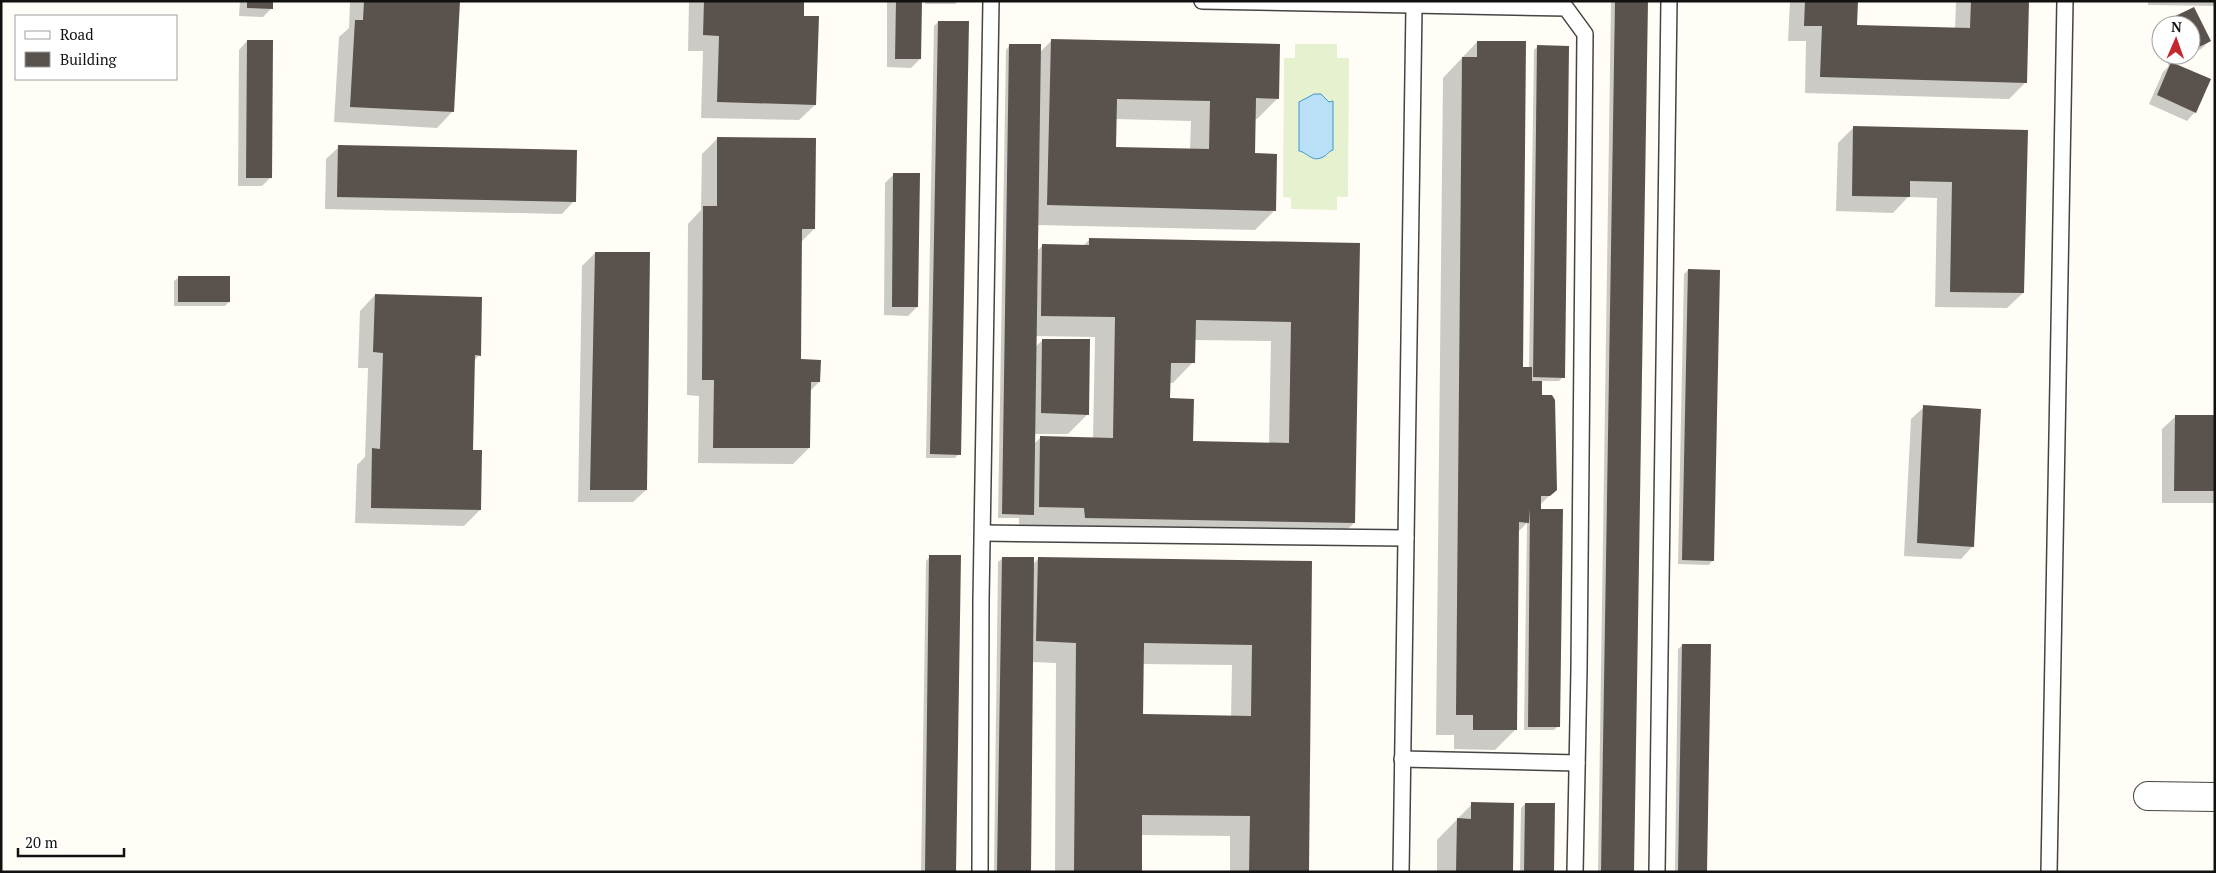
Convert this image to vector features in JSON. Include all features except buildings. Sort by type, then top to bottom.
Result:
[{"type":"street","points":[[2148,796],[2215,797]]},
{"type":"lane","points":[[980,872],[991,1]]},
{"type":"lane","points":[[1202,1],[1414,7],[1566,4],[1585,34],[1575,872]]},
{"type":"lane","points":[[1657,872],[1669,1]]},
{"type":"lane","points":[[2049,872],[2065,1]]},
{"type":"lane","points":[[1401,872],[1414,7]]},
{"type":"lane","points":[[983,533],[1406,538]]},
{"type":"lane","points":[[1402,760],[1577,763]]},
{"type":"green space","points":[[1295,44],[1337,44],[1337,58],[1349,58],[1348,197],[1337,197],[1337,210],[1291,209],[1291,198],[1283,197],[1284,58],[1295,58]]},
{"type":"water","points":[[1314,94],[1321,94],[1329,102],[1333,101],[1333,150],[1319,159],[1299,151],[1299,102]]}]
